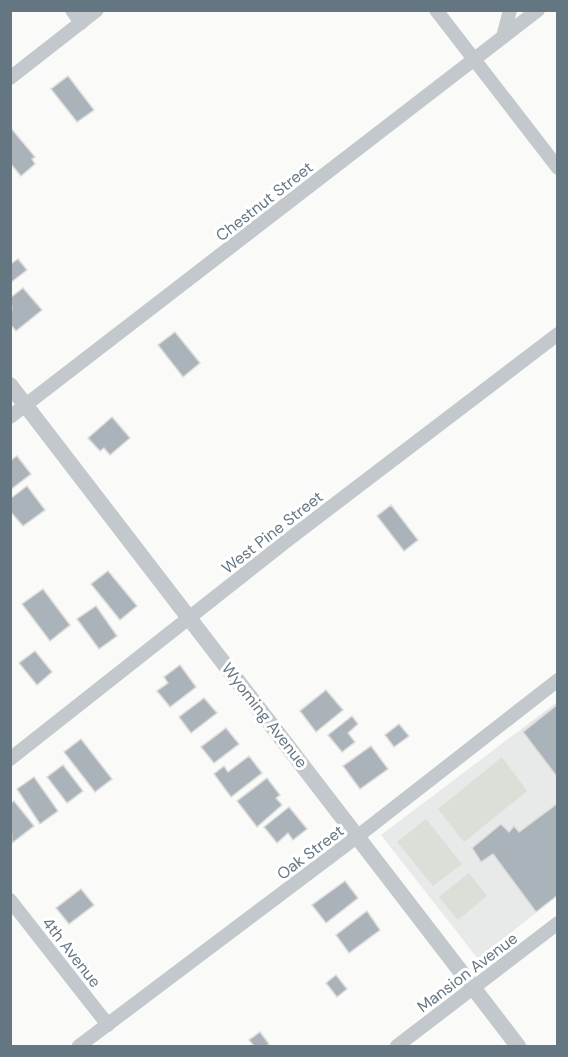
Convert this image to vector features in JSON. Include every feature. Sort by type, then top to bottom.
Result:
[{"type":"street","points":[[72,10],[81,23]]},
{"type":"street","points":[[10,78],[98,10]]},
{"type":"street","points":[[436,10],[558,168]]},
{"type":"street","points":[[503,38],[510,10]]},
{"type":"street","name":"Chestnut Street","points":[[10,417],[538,10]]},
{"type":"street","name":"West Pine Street","points":[[10,759],[289,539],[558,334]]},
{"type":"street","name":"Wyoming Avenue","points":[[10,385],[518,1047]]},
{"type":"street","name":"Oak Street","points":[[79,1047],[358,836],[558,680]]},
{"type":"street","name":"4th Avenue","points":[[10,900],[108,1025]]},
{"type":"street","name":"Mansion Avenue","points":[[397,1047],[558,923]]},
{"type":"shaded area","points":[[557,702],[557,896],[478,959],[381,835]]},
{"type":"shaded area","points":[[502,757],[527,791],[464,842],[438,809]]},
{"type":"shaded area","points":[[426,819],[462,864],[433,886],[397,842]]},
{"type":"shaded area","points":[[469,873],[487,896],[458,920],[439,897]]},
{"type":"building","points":[[68,76],[94,110],[77,122],[51,89]]},
{"type":"building","points":[[10,127],[35,157],[32,159],[35,164],[21,176],[10,163]]},
{"type":"building","points":[[18,259],[27,270],[10,283],[10,261],[12,263]]},
{"type":"building","points":[[23,288],[42,310],[16,331],[10,324],[12,307],[10,298]]},
{"type":"building","points":[[175,332],[200,363],[183,377],[158,345]]},
{"type":"building","points":[[112,417],[130,438],[110,455],[104,448],[100,451],[88,438]]},
{"type":"building","points":[[17,456],[31,474],[10,490],[10,461]]},
{"type":"building","points":[[27,486],[45,510],[23,526],[10,511],[10,499]]},
{"type":"building","points":[[391,505],[418,540],[404,551],[377,516]]},
{"type":"building","points":[[108,571],[137,606],[120,620],[91,584]]},
{"type":"building","points":[[43,589],[70,625],[50,641],[22,604]]},
{"type":"building","points":[[96,606],[117,636],[99,649],[77,619]]},
{"type":"building","points":[[35,651],[52,672],[37,685],[19,663]]},
{"type":"building","points":[[180,665],[196,687],[170,707],[157,691],[168,683],[164,677]]},
{"type":"building","points":[[326,690],[343,710],[316,732],[300,711]]},
{"type":"building","points":[[204,698],[217,713],[191,733],[179,717]]},
{"type":"building","points":[[558,704],[558,778],[523,732]]},
{"type":"building","points":[[352,716],[358,724],[348,733],[355,742],[342,752],[328,735]]},
{"type":"building","points":[[399,724],[409,736],[394,747],[385,735]]},
{"type":"building","points":[[226,728],[239,744],[214,763],[201,747]]},
{"type":"building","points":[[81,739],[112,779],[95,792],[64,752]]},
{"type":"building","points":[[371,746],[388,769],[360,789],[343,766]]},
{"type":"building","points":[[249,756],[262,773],[231,797],[214,774],[224,766],[228,772]]},
{"type":"building","points":[[63,765],[83,791],[67,803],[47,777]]},
{"type":"building","points":[[34,777],[58,811],[40,824],[17,789]]},
{"type":"building","points":[[267,778],[280,795],[276,798],[282,805],[257,827],[237,801]]},
{"type":"building","points":[[14,801],[34,826],[12,843],[10,804]]},
{"type":"building","points":[[558,803],[558,895],[536,912],[493,854],[481,862],[472,848],[501,824],[509,832],[514,826],[519,832]]},
{"type":"building","points":[[289,807],[307,829],[293,840],[288,833],[277,843],[264,827]]},
{"type":"building","points":[[345,881],[358,898],[326,923],[312,905]]},
{"type":"building","points":[[81,889],[94,905],[69,924],[56,908]]},
{"type":"building","points":[[367,911],[380,930],[349,953],[336,935]]},
{"type":"building","points":[[336,975],[347,989],[337,997],[326,983]]},
{"type":"building","points":[[260,1032],[269,1044],[254,1046],[249,1040]]}]
